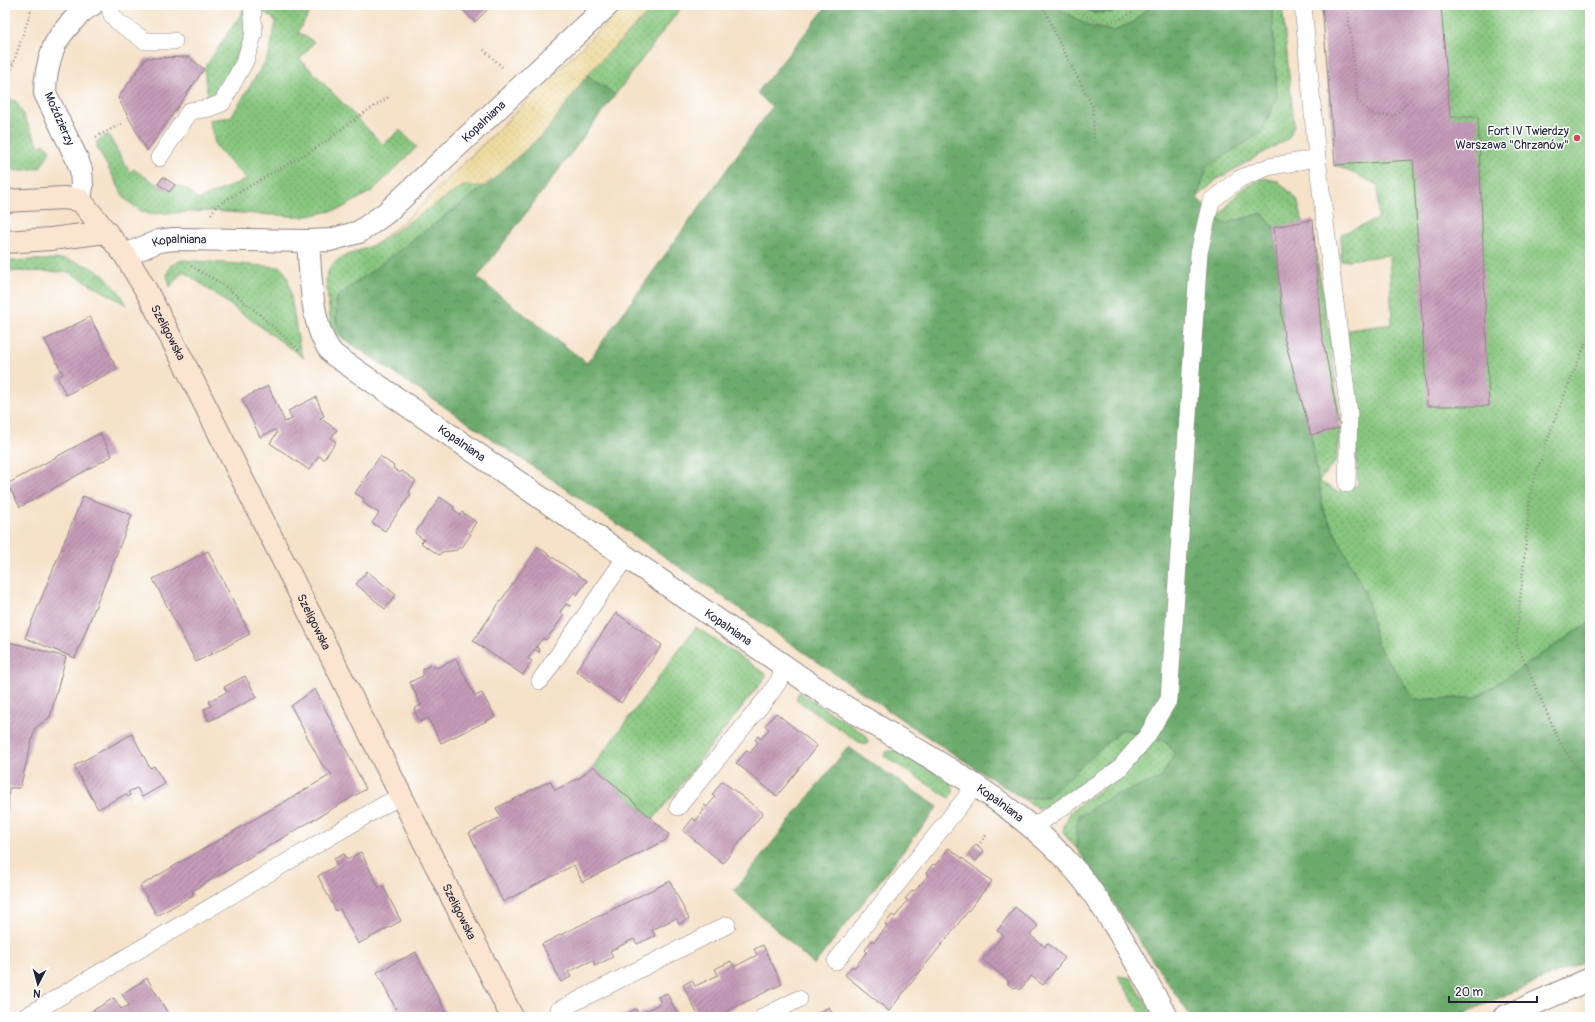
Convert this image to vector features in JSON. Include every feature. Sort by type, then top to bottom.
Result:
[{"type":"street","name":"Kopalniana","points":[[125,255],[159,241],[174,239],[308,241],[330,240],[359,232],[386,213],[608,5]]},
{"type":"street","name":"Moździerzy","points":[[80,200],[82,186],[81,170],[45,93],[45,82],[53,48],[74,20],[89,6]]},
{"type":"street","points":[[5,201],[64,198],[80,200]]},
{"type":"street","name":"Szeligowska","points":[[80,200],[125,255],[146,290],[512,1017]]},
{"type":"street","points":[[5,242],[51,239],[106,232]]},
{"type":"street","name":"Kopalniana","points":[[308,241],[317,318],[321,334],[328,349],[334,355],[785,667],[852,712],[933,758],[976,785],[1033,827],[1079,874],[1102,906],[1167,1017]]},
{"type":"street","points":[[1504,1017],[1590,979]]},
{"type":"lane","points":[[109,5],[112,15],[118,22],[145,41],[174,41]]},
{"type":"lane","points":[[159,158],[190,111],[209,108],[222,103],[245,61],[254,33],[252,5]]},
{"type":"lane","points":[[1303,5],[1317,158],[1349,414],[1347,484]]},
{"type":"lane","points":[[1033,827],[1119,769],[1148,736],[1169,699],[1188,427],[1198,253],[1211,201],[1239,179],[1262,169],[1317,158]]},
{"type":"lane","points":[[540,681],[626,557]]},
{"type":"lane","points":[[678,807],[770,694],[785,667]]},
{"type":"lane","points":[[836,961],[976,785]]},
{"type":"lane","points":[[25,1017],[368,814],[401,796]]},
{"type":"lane","points":[[563,1017],[560,1010],[727,925]]},
{"type":"lane","points":[[763,1017],[799,999]]},
{"type":"path","points":[[5,13],[8,5]]},
{"type":"path","points":[[5,88],[12,63],[33,5]]},
{"type":"path","points":[[340,5],[348,10]]},
{"type":"path","points":[[1043,5],[1057,38],[1093,107],[1094,141]]},
{"type":"path","points":[[1070,5],[1096,22],[1115,22],[1136,10],[1140,5]]},
{"type":"path","points":[[1347,5],[1358,102],[1374,115],[1394,116],[1408,101]]},
{"type":"path","points":[[484,50],[506,70]]},
{"type":"path","points":[[5,60],[12,63]]},
{"type":"path","points":[[210,218],[211,211],[217,205],[321,146],[356,118],[389,97]]},
{"type":"path","points":[[90,140],[123,123]]},
{"type":"path","points":[[188,263],[192,267],[225,286],[300,350]]},
{"type":"path","points":[[1590,332],[1554,421],[1531,489],[1516,642],[1561,744],[1590,784]]},
{"type":"path","points":[[978,846],[987,834]]},
{"type":"green space","points":[[263,5],[314,5],[298,32],[314,42],[300,59],[383,145],[400,130],[417,147],[372,191],[340,209],[304,217],[211,211],[149,214],[140,210],[125,199],[97,147],[97,141],[108,134],[130,173],[133,169],[169,192],[175,185],[188,190],[198,200],[247,179],[216,147],[209,120],[231,117],[269,55],[276,21],[262,11]]},
{"type":"green space","points":[[656,5],[683,5],[615,95],[587,75]]},
{"type":"green space","points":[[828,5],[1052,5],[1090,27],[1114,31],[1134,22],[1150,5],[1272,5],[1277,98],[1262,132],[1207,167],[1197,198],[1224,224],[1262,213],[1274,227],[1284,337],[1311,435],[1323,509],[1366,595],[1377,644],[1415,700],[1477,697],[1590,622],[1590,959],[1455,1017],[1191,1017],[1077,849],[1076,829],[1079,816],[1111,797],[1161,778],[1174,754],[1167,742],[1122,729],[1049,796],[1023,799],[917,730],[344,339],[336,321],[337,297],[485,186],[547,130],[587,75],[615,95],[477,278],[587,363],[772,107],[757,93]]},
{"type":"green space","points":[[1052,5],[1081,5],[1093,13],[1113,12],[1125,5],[1150,5],[1134,22],[1114,31],[1090,27]]},
{"type":"green space","points":[[1081,5],[1125,5],[1113,12],[1093,13]]},
{"type":"green space","points":[[1272,5],[1282,5],[1294,125],[1289,138],[1216,180],[1197,198],[1207,167],[1262,132],[1277,98]]},
{"type":"green space","points":[[1322,5],[1590,5],[1590,622],[1477,697],[1415,700],[1377,644],[1366,595],[1323,509],[1311,435],[1284,337],[1262,213],[1224,224],[1218,218],[1239,191],[1262,178],[1278,181],[1297,199],[1303,222],[1315,248],[1332,348],[1340,428],[1336,461],[1319,481],[1338,492],[1358,485],[1348,330],[1392,324],[1389,255],[1341,261],[1341,234],[1378,219],[1378,185],[1335,165]]},
{"type":"green space","points":[[244,9],[245,39],[219,93],[208,97],[204,69]]},
{"type":"green space","points":[[10,100],[16,101],[39,146],[45,144],[50,151],[40,168],[15,171],[8,165],[10,124],[5,119]]},
{"type":"green space","points":[[463,186],[485,186],[337,297],[336,321],[344,339],[337,334],[331,326],[326,281],[329,268],[340,258],[376,244]]},
{"type":"green space","points":[[63,259],[85,265],[101,273],[114,286],[127,305],[69,272],[5,271],[5,261]]},
{"type":"green space","points":[[182,260],[280,267],[285,272],[288,279],[300,351],[304,358],[183,271],[170,287],[167,275],[170,266]]},
{"type":"green space","points":[[696,627],[767,675],[653,820],[593,766]]},
{"type":"green space","points":[[799,692],[866,735],[868,742],[866,745],[859,742],[798,701],[796,698]]},
{"type":"green space","points":[[1122,729],[1137,733],[1114,762],[1051,806],[1040,809],[1023,799],[1049,796]]},
{"type":"green space","points":[[1155,738],[1167,742],[1174,754],[1161,778],[1111,797],[1076,829],[1077,849],[1063,833],[1064,826],[1071,811],[1120,775],[1143,755]]},
{"type":"green space","points":[[848,747],[938,807],[814,965],[734,891]]},
{"type":"green space","points":[[896,751],[951,782],[954,791],[949,798],[884,756],[886,752]]},
{"type":"green space","points":[[1118,976],[1131,978],[1154,1017],[1143,1017]]},
{"type":"sand","points":[[625,5],[656,5],[587,75],[547,130],[485,186],[463,186],[376,244],[409,217]]},
{"type":"building","points":[[458,5],[492,5],[475,22]]},
{"type":"building","points":[[1322,5],[1441,5],[1450,117],[1478,117],[1489,406],[1427,406],[1413,160],[1335,165]]},
{"type":"building","points":[[189,57],[204,69],[147,151],[118,98],[146,58]]},
{"type":"building","points":[[163,177],[175,185],[169,192],[158,184]]},
{"type":"building","points":[[1313,220],[1321,330],[1340,428],[1311,435],[1284,337],[1274,227]]},
{"type":"building","points":[[90,317],[117,369],[66,395],[57,377],[63,374],[45,340]]},
{"type":"building","points":[[268,386],[285,422],[292,419],[288,411],[316,397],[324,416],[320,418],[337,430],[331,438],[336,442],[324,459],[319,456],[309,470],[270,443],[277,433],[275,430],[260,437],[242,399]]},
{"type":"building","points":[[100,433],[112,456],[20,507],[7,484]]},
{"type":"building","points":[[380,456],[394,466],[393,468],[400,473],[402,471],[416,481],[409,492],[411,494],[385,531],[372,523],[379,513],[362,502],[364,499],[355,493]]},
{"type":"building","points":[[83,496],[132,515],[75,658],[25,638]]},
{"type":"building","points":[[440,497],[454,507],[453,509],[460,515],[462,512],[476,522],[469,533],[471,534],[461,549],[459,547],[457,550],[442,552],[439,555],[421,543],[424,540],[415,533]]},
{"type":"building","points":[[538,547],[587,581],[577,595],[574,592],[568,601],[571,604],[570,606],[566,604],[560,612],[564,615],[546,640],[543,638],[536,647],[540,649],[539,652],[535,649],[528,659],[532,661],[523,675],[473,641]]},
{"type":"building","points":[[208,551],[250,634],[196,662],[153,579]]},
{"type":"building","points":[[367,571],[396,595],[385,609],[356,584]]},
{"type":"building","points":[[616,613],[662,645],[621,703],[576,671]]},
{"type":"building","points":[[5,641],[66,657],[50,717],[35,728],[20,788],[9,788],[7,816],[5,816]]},
{"type":"building","points":[[456,659],[475,696],[482,693],[495,717],[441,743],[428,718],[420,722],[414,709],[421,705],[410,682],[423,676],[423,669],[431,665],[437,668]]},
{"type":"building","points":[[245,676],[257,697],[209,721],[204,709],[211,706],[209,701],[227,692],[224,687]]},
{"type":"building","points":[[315,689],[366,789],[192,891],[193,895],[157,916],[140,886],[332,774],[322,765],[291,706]]},
{"type":"building","points":[[776,713],[817,746],[777,796],[736,763],[747,750],[750,753],[758,742],[755,740],[758,736],[761,739],[769,729],[765,726]]},
{"type":"building","points":[[132,734],[150,768],[154,766],[165,784],[142,797],[137,788],[128,792],[130,795],[128,797],[126,794],[98,809],[74,766]]},
{"type":"building","points":[[593,766],[669,834],[666,840],[582,882],[574,865],[503,902],[469,833],[501,817],[496,808],[550,781],[555,790],[581,777]]},
{"type":"building","points":[[722,781],[763,813],[723,863],[683,831],[693,818],[696,821],[704,810],[701,808],[704,805],[707,807],[715,797],[712,795]]},
{"type":"building","points":[[976,844],[984,851],[976,861],[968,854]]},
{"type":"building","points":[[949,848],[992,881],[889,1011],[845,975],[852,966],[854,968],[867,952],[865,950],[872,940],[874,942],[887,926],[885,924],[892,915],[895,917],[908,900],[905,899],[913,890],[915,891],[928,875],[926,873],[933,864],[935,865]]},
{"type":"building","points":[[361,852],[379,888],[383,886],[401,921],[358,944],[340,909],[336,911],[318,876],[337,865],[334,859],[344,854],[347,860]]},
{"type":"building","points":[[670,881],[689,919],[679,924],[676,918],[652,930],[655,936],[637,944],[634,939],[610,951],[613,957],[595,966],[593,960],[568,972],[571,977],[561,982],[542,944]]},
{"type":"building","points":[[1015,907],[1038,926],[1030,935],[1045,947],[1047,943],[1065,958],[1043,985],[1031,976],[1020,990],[1017,987],[1013,988],[1008,984],[1008,980],[983,960],[1003,935],[997,931]]},
{"type":"building","points":[[763,945],[782,984],[715,1017],[699,1017],[683,985],[692,980],[695,986],[718,975],[715,969],[731,961],[734,967],[757,955],[754,949]]},
{"type":"building","points":[[416,952],[448,1017],[400,1017],[377,972]]},
{"type":"building","points":[[147,978],[170,1017],[82,1017],[114,998],[121,1009],[129,1005],[122,994]]},
{"type":"building","points":[[667,993],[679,1017],[619,1017],[636,1009],[638,1015],[661,1003],[658,997]]},
{"type":"building","points":[[829,1007],[834,1017],[809,1017]]},
{"type":"place","name":"Fort IV Twierdzy Warszawa \"Chrzanów\"","points":[[1577,138]]}]
